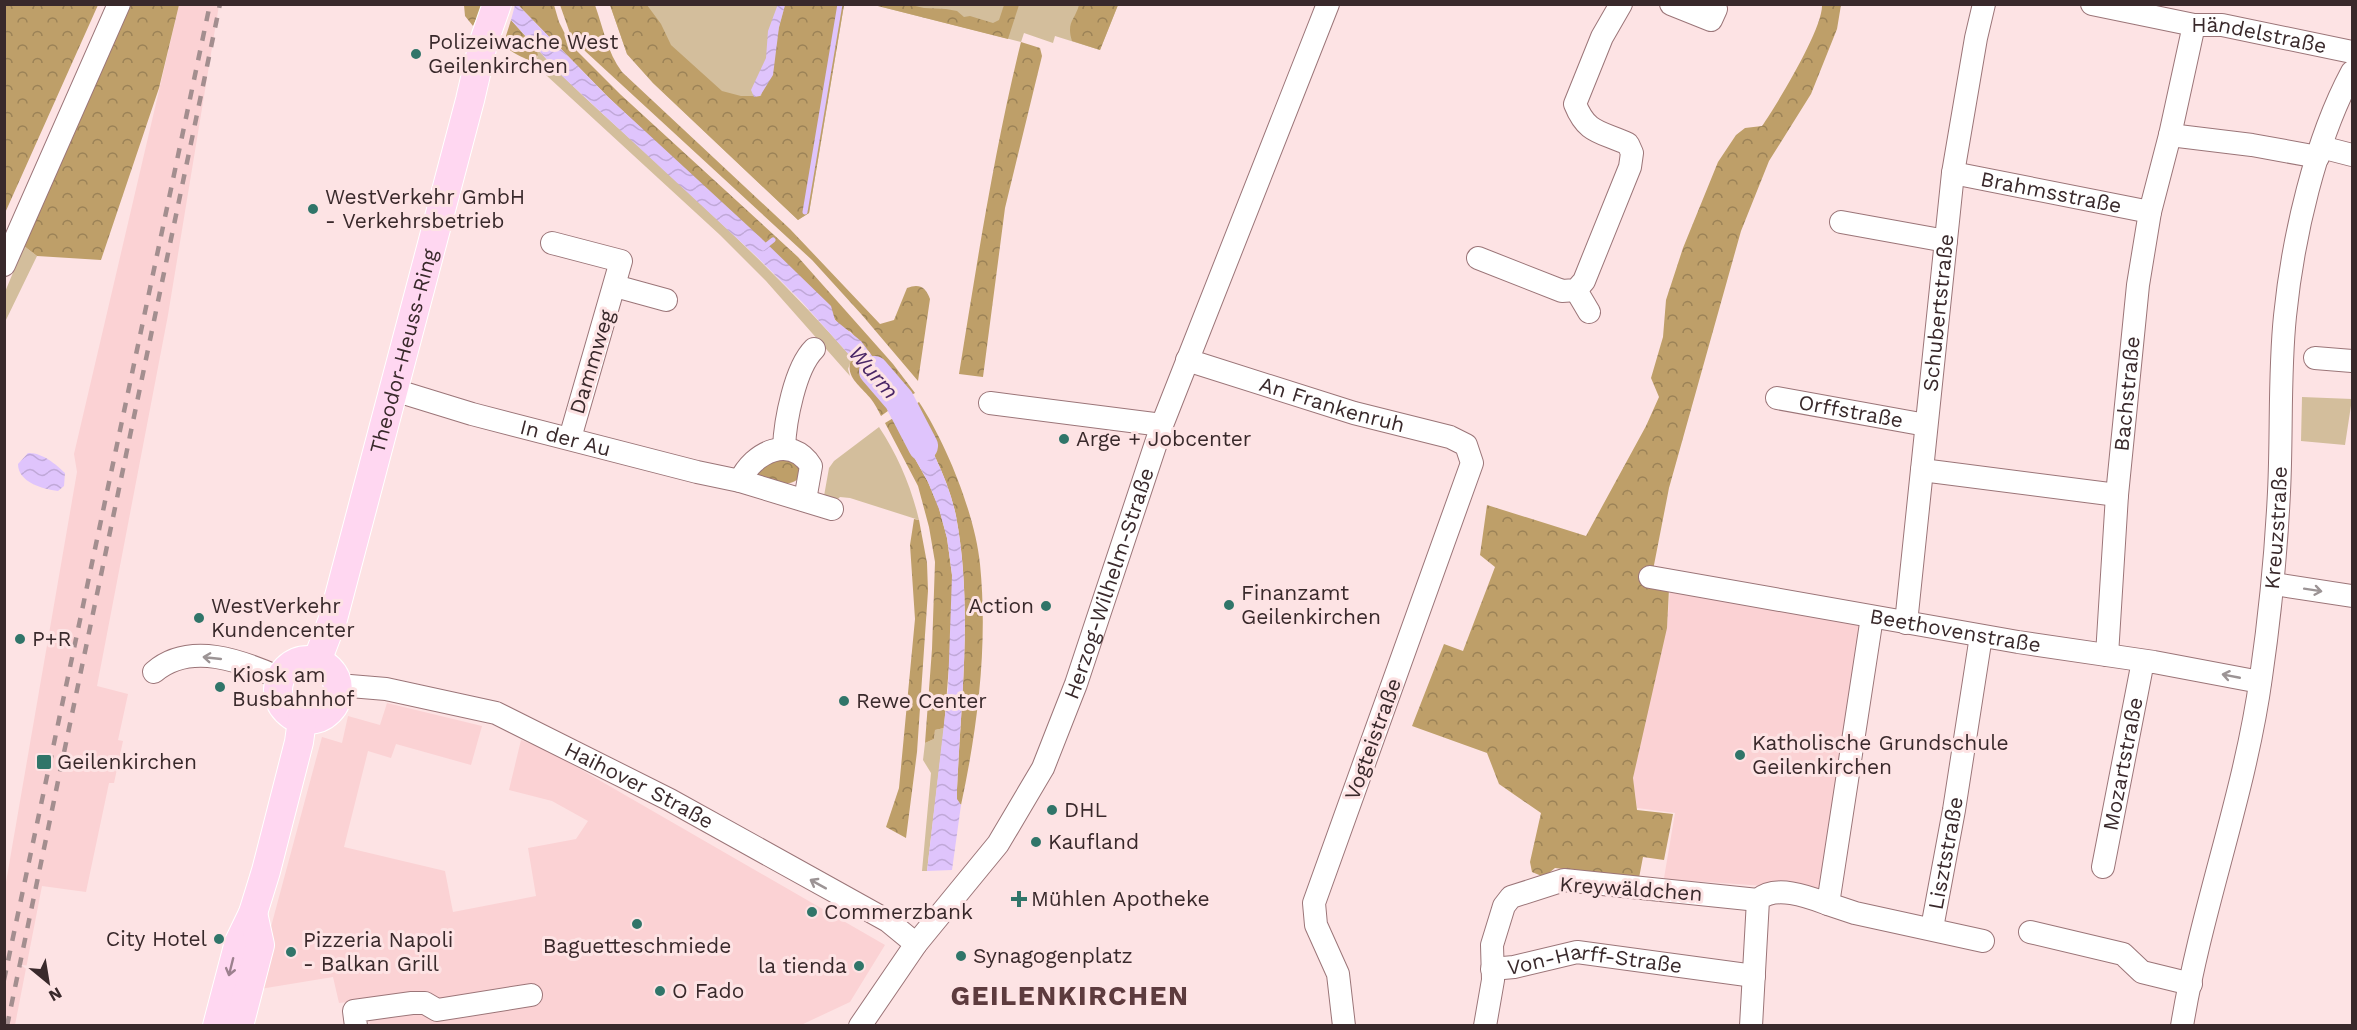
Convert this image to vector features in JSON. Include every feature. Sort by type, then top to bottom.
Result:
[{"type":"main road","name":"Theodor-Heuss-Ring","points":[[316,661],[333,619],[483,44],[493,16]]},
{"type":"main road","points":[[299,661],[316,661],[329,667],[338,685],[337,700],[329,712],[316,719],[302,720],[288,713],[279,700],[280,678],[285,670],[299,661]]},
{"type":"main road","points":[[217,1026],[239,942],[253,913],[299,742],[302,720]]},
{"type":"main road","points":[[238,1026],[260,945],[253,913]]},
{"type":"street","points":[[4,265],[119,4]]},
{"type":"street","name":"Herzog-Wilhelm-Straße","points":[[860,1026],[916,944],[998,844],[1043,768],[1076,684],[1162,425],[1328,4]]},
{"type":"street","points":[[1576,290],[1586,276],[1630,167],[1632,153],[1628,144],[1592,129],[1582,120],[1575,104],[1602,37],[1621,4]]},
{"type":"street","points":[[1671,4],[1711,20],[1716,9]]},
{"type":"street","name":"Schubertstraße","points":[[1906,622],[1953,173],[1984,4]]},
{"type":"street","name":"Händelstraße","points":[[2092,4],[2194,25],[2222,25],[2352,52]]},
{"type":"street","name":"Bachstraße","points":[[2107,655],[2117,495],[2131,342],[2150,212],[2170,135],[2194,25]]},
{"type":"street","name":"Kreuzstraße","points":[[2182,1026],[2245,763],[2260,682],[2274,584],[2285,317],[2291,265],[2319,152],[2340,94],[2352,72]]},
{"type":"street","points":[[2170,135],[2352,155]]},
{"type":"street","name":"Brahmsstraße","points":[[1953,173],[2150,212]]},
{"type":"street","points":[[1841,222],[1946,241]]},
{"type":"street","name":"Dammweg","points":[[552,243],[621,261],[570,438]]},
{"type":"street","points":[[1478,258],[1562,291],[1576,290]]},
{"type":"street","name":"Dammweg","points":[[615,286],[666,300]]},
{"type":"street","points":[[1576,290],[1589,312]]},
{"type":"street","points":[[784,448],[788,413],[806,357],[814,349]]},
{"type":"street","points":[[2315,358],[2352,361]]},
{"type":"street","name":"An Frankenruh","points":[[1187,360],[1354,413],[1450,437],[1466,445],[1471,455]]},
{"type":"street","name":"In der Au","points":[[394,390],[472,414],[740,481],[832,509]]},
{"type":"street","name":"Orffstraße","points":[[1777,398],[1926,425]]},
{"type":"street","points":[[990,403],[1162,425]]},
{"type":"street","points":[[740,481],[745,470],[758,457],[784,448],[805,456],[811,466],[805,500]]},
{"type":"street","name":"Vogteistraße","points":[[1344,1026],[1338,974],[1316,924],[1314,903],[1451,524],[1472,463],[1471,455]]},
{"type":"street","points":[[1922,470],[2117,495]]},
{"type":"street","name":"Beethovenstraße","points":[[1650,577],[1981,636],[2202,670],[2260,682]]},
{"type":"street","points":[[2274,584],[2352,596]]},
{"type":"street","points":[[1828,904],[1872,617]]},
{"type":"street","name":"Lisztstraße","points":[[1932,928],[1954,810],[1981,636]]},
{"type":"street","points":[[154,672],[164,663],[182,657],[213,657],[251,665],[280,678]]},
{"type":"street","name":"Mozartstraße","points":[[2103,867],[2143,661]]},
{"type":"street","name":"Haihover Straße","points":[[338,685],[386,689],[496,713],[670,800],[888,921],[916,944]]},
{"type":"street","name":"Kreywäldchen","points":[[1492,969],[1492,945],[1507,900],[1548,883],[1564,880],[1758,900],[1764,894],[1775,893],[1804,896],[1828,904]]},
{"type":"street","points":[[1751,1026],[1758,900]]},
{"type":"street","name":"Lisztstraße","points":[[1828,904],[1855,913],[1932,928],[1983,941]]},
{"type":"street","points":[[2030,932],[2123,954],[2142,972],[2191,984]]},
{"type":"street","name":"Von-Harff-Straße","points":[[1485,1026],[1491,999],[1492,969],[1514,967],[1577,952],[1754,976]]},
{"type":"street","points":[[355,1018],[412,1002],[425,1003],[437,1010],[531,995]]},
{"type":"shaded area","points":[[179,5],[219,5],[168,315],[97,686],[128,694],[118,740],[123,741],[114,783],[109,783],[86,892],[42,886],[15,1025],[5,1026],[5,888],[77,472],[74,454]]},
{"type":"shaded area","points":[[610,5],[844,5],[809,213],[798,220],[653,83],[627,54]]},
{"type":"shaded area","points":[[874,5],[1118,5],[1100,50],[1055,36],[1053,43],[1024,33],[1021,42]]},
{"type":"shaded area","points":[[537,49],[581,94],[734,235],[806,307],[852,358],[848,369],[850,376],[766,281],[720,235],[534,64],[538,56]]},
{"type":"shaded area","points":[[24,246],[37,256],[5,322],[5,292]]},
{"type":"shaded area","points":[[2302,397],[2352,399],[2345,445],[2301,441]]},
{"type":"shaded area","points":[[879,427],[903,472],[919,520],[850,498],[840,497],[837,500],[824,496],[829,468],[834,461]]},
{"type":"shaded area","name":"Katholische Grundschule Geilenkirchen","points":[[1670,589],[1867,622],[1822,890],[1692,881],[1691,889],[1663,884],[1675,813],[1637,808],[1633,779],[1641,732],[1667,626]]},
{"type":"shaded area","points":[[387,703],[482,726],[471,765],[396,744],[391,758],[368,751],[344,847],[445,871],[453,912],[536,896],[528,848],[576,839],[588,821],[552,801],[509,790],[521,740],[547,750],[885,945],[850,1002],[801,1025],[370,1025],[367,1000],[339,1003],[333,977],[254,990],[322,737],[342,743],[348,716],[380,725]]},
{"type":"shaded area","points":[[944,728],[927,871],[922,871],[931,773],[923,760],[925,743],[934,739],[935,730]]},
{"type":"green space","points":[[4,5],[98,5],[5,213]]},
{"type":"green space","points":[[130,5],[179,5],[159,88],[101,260],[37,256],[24,246]]},
{"type":"green space","points":[[464,5],[483,5],[473,26],[465,16]]},
{"type":"green space","points":[[518,5],[554,5],[559,22],[570,44],[620,94],[798,257],[893,364],[915,393],[904,399],[851,332],[837,322],[830,306],[608,97]]},
{"type":"green space","points":[[560,5],[595,5],[609,48],[622,72],[790,229],[880,324],[894,320],[907,288],[918,286],[924,289],[930,299],[918,381],[812,260],[572,39]]},
{"type":"green space","points":[[610,5],[647,5],[661,24],[671,45],[722,91],[741,96],[761,96],[785,5],[844,5],[809,213],[798,220],[653,83],[627,54]]},
{"type":"green space","points":[[874,5],[911,5],[946,9],[957,11],[964,17],[970,16],[993,23],[999,20],[1004,5],[1019,5],[1008,39]]},
{"type":"green space","points":[[1079,5],[1118,5],[1100,50],[1072,41],[1070,29]]},
{"type":"green space","points":[[1822,5],[1841,5],[1837,29],[1811,94],[1769,161],[1741,231],[1669,488],[1654,565],[1652,585],[1669,589],[1667,628],[1633,778],[1637,810],[1673,814],[1664,860],[1643,857],[1639,878],[1555,868],[1544,877],[1532,872],[1530,862],[1541,813],[1499,784],[1487,753],[1412,726],[1444,644],[1463,651],[1495,567],[1480,555],[1487,505],[1586,536],[1646,426],[1659,397],[1651,378],[1663,337],[1666,300],[1683,248],[1718,162],[1736,135],[1745,128],[1762,126],[1807,48],[1815,31]]},
{"type":"green space","points":[[511,20],[537,49],[538,55],[534,64],[514,53],[504,42]]},
{"type":"green space","points":[[1021,42],[1040,48],[1042,56],[1005,208],[983,377],[959,374],[994,166]]},
{"type":"green space","points":[[852,358],[858,360],[896,405],[881,416],[851,375]]},
{"type":"green space","points":[[919,402],[958,480],[972,523],[980,564],[983,624],[980,685],[961,805],[957,800],[957,789],[965,618],[961,550],[956,516],[948,487],[909,408]]},
{"type":"green space","points":[[900,414],[914,440],[914,457],[939,508],[947,538],[952,575],[950,653],[944,728],[935,730],[934,739],[925,743],[932,649],[935,562],[918,486],[885,423]]},
{"type":"green space","points":[[780,458],[798,461],[801,476],[785,484],[754,476],[764,464]]},
{"type":"green space","points":[[914,519],[919,520],[927,563],[928,591],[917,752],[906,838],[886,827],[899,788],[915,619],[910,545]]},
{"type":"water","points":[[778,4],[785,5],[779,27],[773,75],[760,96],[754,97],[751,90],[766,58],[768,31]]},
{"type":"water","points":[[515,5],[518,5],[608,97],[831,306],[835,320],[861,341],[904,399],[896,405],[858,360],[852,358],[802,302],[756,256],[562,76],[511,20]]},
{"type":"water","points":[[909,408],[948,487],[956,516],[961,550],[965,618],[957,799],[961,805],[952,870],[927,871],[948,689],[952,575],[947,538],[939,509],[914,457],[914,440],[900,414]]},
{"type":"water","points":[[28,453],[53,462],[65,473],[64,486],[58,491],[32,484],[26,480],[18,464]]},
{"type":"waterway","points":[[805,212],[840,4]]},
{"type":"waterway","points":[[763,248],[773,240]]},
{"type":"waterway","name":"Wurm","points":[[874,371],[899,400],[923,446]]},
{"type":"railway","points":[[4,980],[210,4]]},
{"type":"railway","points":[[7,1026],[220,4]]},
{"type":"place","name":"Polizeiwache West Geilenkirchen","points":[[416,54]]},
{"type":"place","name":"WestVerkehr GmbH - Verkehrsbetrieb","points":[[313,209]]},
{"type":"place","name":"Arge + Jobcenter","points":[[1064,439]]},
{"type":"place","name":"Finanzamt Geilenkirchen","points":[[1229,605]]},
{"type":"place","name":"Action","points":[[1046,606]]},
{"type":"place","name":"WestVerkehr Kundencenter","points":[[199,618]]},
{"type":"place","name":"P+R","points":[[20,639]]},
{"type":"place","name":"Kiosk am Busbahnhof","points":[[220,687]]},
{"type":"place","name":"Rewe Center","points":[[844,701]]},
{"type":"place","name":"Katholische Grundschule Geilenkirchen","points":[[1740,755]]},
{"type":"place","name":"Geilenkirchen","points":[[44,762]]},
{"type":"place","name":"DHL","points":[[1052,810]]},
{"type":"place","name":"Kaufland","points":[[1036,842]]},
{"type":"place","name":"Mühlen Apotheke","points":[[1019,899]]},
{"type":"place","name":"Commerzbank","points":[[812,912]]},
{"type":"place","name":"Baguetteschmiede","points":[[637,924]]},
{"type":"place","name":"City Hotel","points":[[219,939]]},
{"type":"place","name":"Pizzeria Napoli - Balkan Grill","points":[[291,952]]},
{"type":"place","name":"Synagogenplatz","points":[[961,956]]},
{"type":"place","name":"la tienda","points":[[859,966]]},
{"type":"place","name":"O Fado","points":[[660,991]]},
{"type":"district","name":"GEILENKIRCHEN","points":[[1070,996]]}]
